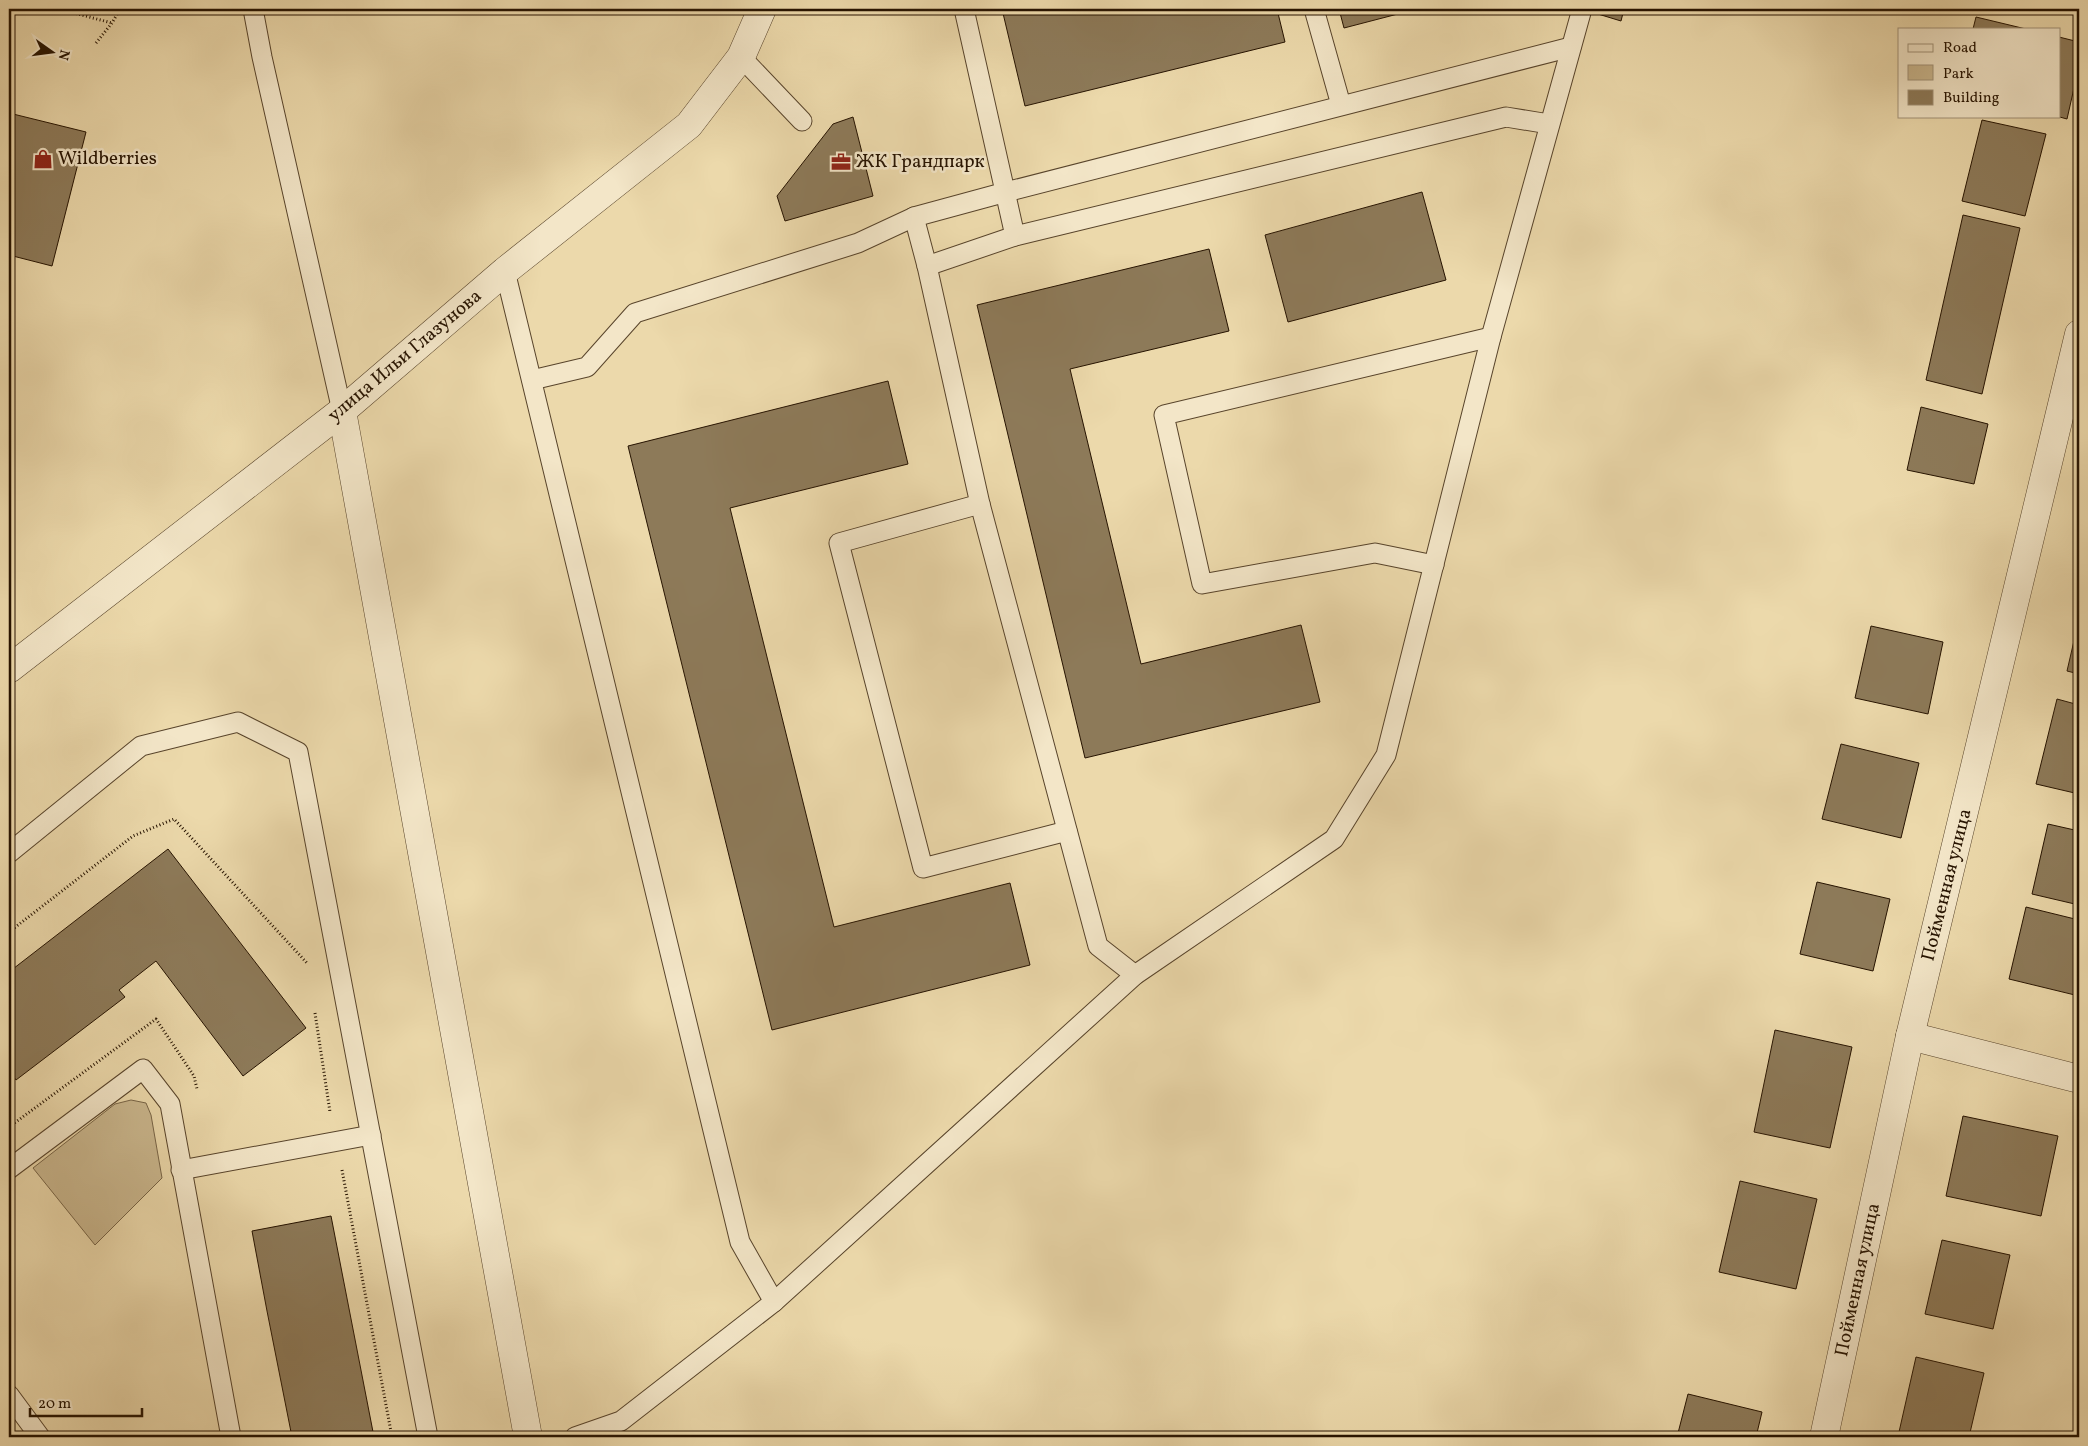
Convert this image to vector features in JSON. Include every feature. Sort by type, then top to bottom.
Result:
[{"type":"street","name":"улица Ильи Глазунова","points":[[9,669],[342,411],[506,271],[689,125],[741,57],[762,9]]},
{"type":"street","name":"Пойменная улица","points":[[1824,1437],[1910,1036],[2079,334]]},
{"type":"street","points":[[342,411],[528,1437]]},
{"type":"street","points":[[1910,1036],[2079,1079]]},
{"type":"lane","points":[[253,9],[262,57],[342,411]]},
{"type":"lane","points":[[964,9],[1016,236]]},
{"type":"lane","points":[[1314,9],[1341,105]]},
{"type":"lane","points":[[575,1437],[621,1421],[774,1302],[1135,975],[1334,838],[1386,755],[1491,337],[1582,9]]},
{"type":"lane","points":[[532,380],[586,367],[635,314],[858,244],[914,218],[1006,192],[1571,47]]},
{"type":"lane","points":[[741,57],[802,121]]},
{"type":"lane","points":[[928,266],[1016,236],[1506,117],[1549,124]]},
{"type":"lane","points":[[914,218],[928,266],[980,504],[1098,946],[1135,975]]},
{"type":"lane","points":[[506,271],[740,1242],[774,1302]]},
{"type":"lane","points":[[1434,565],[1375,553],[1202,584],[1164,415],[1491,337]]},
{"type":"lane","points":[[980,504],[839,543],[923,868],[1067,831]]},
{"type":"lane","points":[[9,853],[141,746],[238,722],[298,752],[428,1437]]},
{"type":"lane","points":[[9,1169],[143,1069],[170,1104],[231,1437]]},
{"type":"lane","points":[[181,1170],[370,1135]]},
{"type":"lane","points":[[9,1395],[40,1437]]},
{"type":"path","points":[[59,9],[112,23]]},
{"type":"path","points":[[96,43],[112,23],[120,9]]},
{"type":"path","points":[[9,932],[133,836],[174,819],[307,963],[309,972]]},
{"type":"path","points":[[315,1009],[331,1112],[321,1114]]},
{"type":"path","points":[[175,1047],[194,1076],[198,1093]]},
{"type":"path","points":[[340,1162],[392,1437]]},
{"type":"green space","points":[[131,1100],[146,1103],[151,1115],[162,1178],[95,1245],[33,1168],[115,1104]]},
{"type":"building","points":[[1002,9],[1277,9],[1285,42],[1025,106]]},
{"type":"building","points":[[1339,9],[1417,9],[1344,28]]},
{"type":"building","points":[[1600,9],[1624,9],[1621,21],[1598,14]]},
{"type":"building","points":[[2049,9],[2079,9],[2079,16]]},
{"type":"building","points":[[1976,17],[2022,28],[1973,28]]},
{"type":"building","points":[[2060,37],[2079,42],[2079,66],[2067,119],[2060,117]]},
{"type":"building","points":[[9,113],[86,132],[52,266],[9,255]]},
{"type":"building","points":[[853,117],[873,196],[785,221],[777,196],[833,124]]},
{"type":"building","points":[[1982,120],[2046,134],[2025,216],[1962,201]]},
{"type":"building","points":[[1422,192],[1446,280],[1288,322],[1265,235]]},
{"type":"building","points":[[1963,215],[2020,228],[1982,394],[1926,380]]},
{"type":"building","points":[[1209,249],[1229,331],[1070,369],[1141,664],[1301,625],[1320,702],[1085,758],[977,305]]},
{"type":"building","points":[[888,381],[908,464],[730,508],[834,927],[1010,883],[1030,965],[772,1030],[628,446]]},
{"type":"building","points":[[1921,407],[1988,424],[1974,484],[1907,470]]},
{"type":"building","points":[[2079,619],[2079,674],[2067,671]]},
{"type":"building","points":[[1871,626],[1943,642],[1928,714],[1855,698]]},
{"type":"building","points":[[2057,699],[2079,705],[2079,794],[2036,784]]},
{"type":"building","points":[[1841,744],[1919,763],[1901,838],[1822,819]]},
{"type":"building","points":[[2048,824],[2079,831],[2079,905],[2032,894]]},
{"type":"building","points":[[168,849],[306,1028],[243,1076],[156,961],[119,990],[125,997],[16,1080],[9,1070],[9,972]]},
{"type":"building","points":[[1817,882],[1890,899],[1873,971],[1800,954]]},
{"type":"building","points":[[2026,907],[2079,920],[2079,996],[2009,979]]},
{"type":"building","points":[[1775,1030],[1852,1047],[1830,1148],[1754,1132]]},
{"type":"building","points":[[1963,1116],[2058,1136],[2041,1216],[1946,1196]]},
{"type":"building","points":[[1740,1181],[1817,1199],[1796,1289],[1719,1272]]},
{"type":"building","points":[[331,1216],[374,1437],[292,1437],[267,1311],[252,1231]]},
{"type":"building","points":[[1942,1240],[2010,1255],[1993,1329],[1925,1314]]},
{"type":"building","points":[[1916,1357],[1984,1373],[1969,1437],[1923,1437],[1899,1432]]},
{"type":"building","points":[[1688,1394],[1762,1412],[1756,1437],[1677,1437]]},
{"type":"place","name":"Wildberries","points":[[43,159]]},
{"type":"place","name":"ЖК Грандпарк","points":[[841,162]]}]
